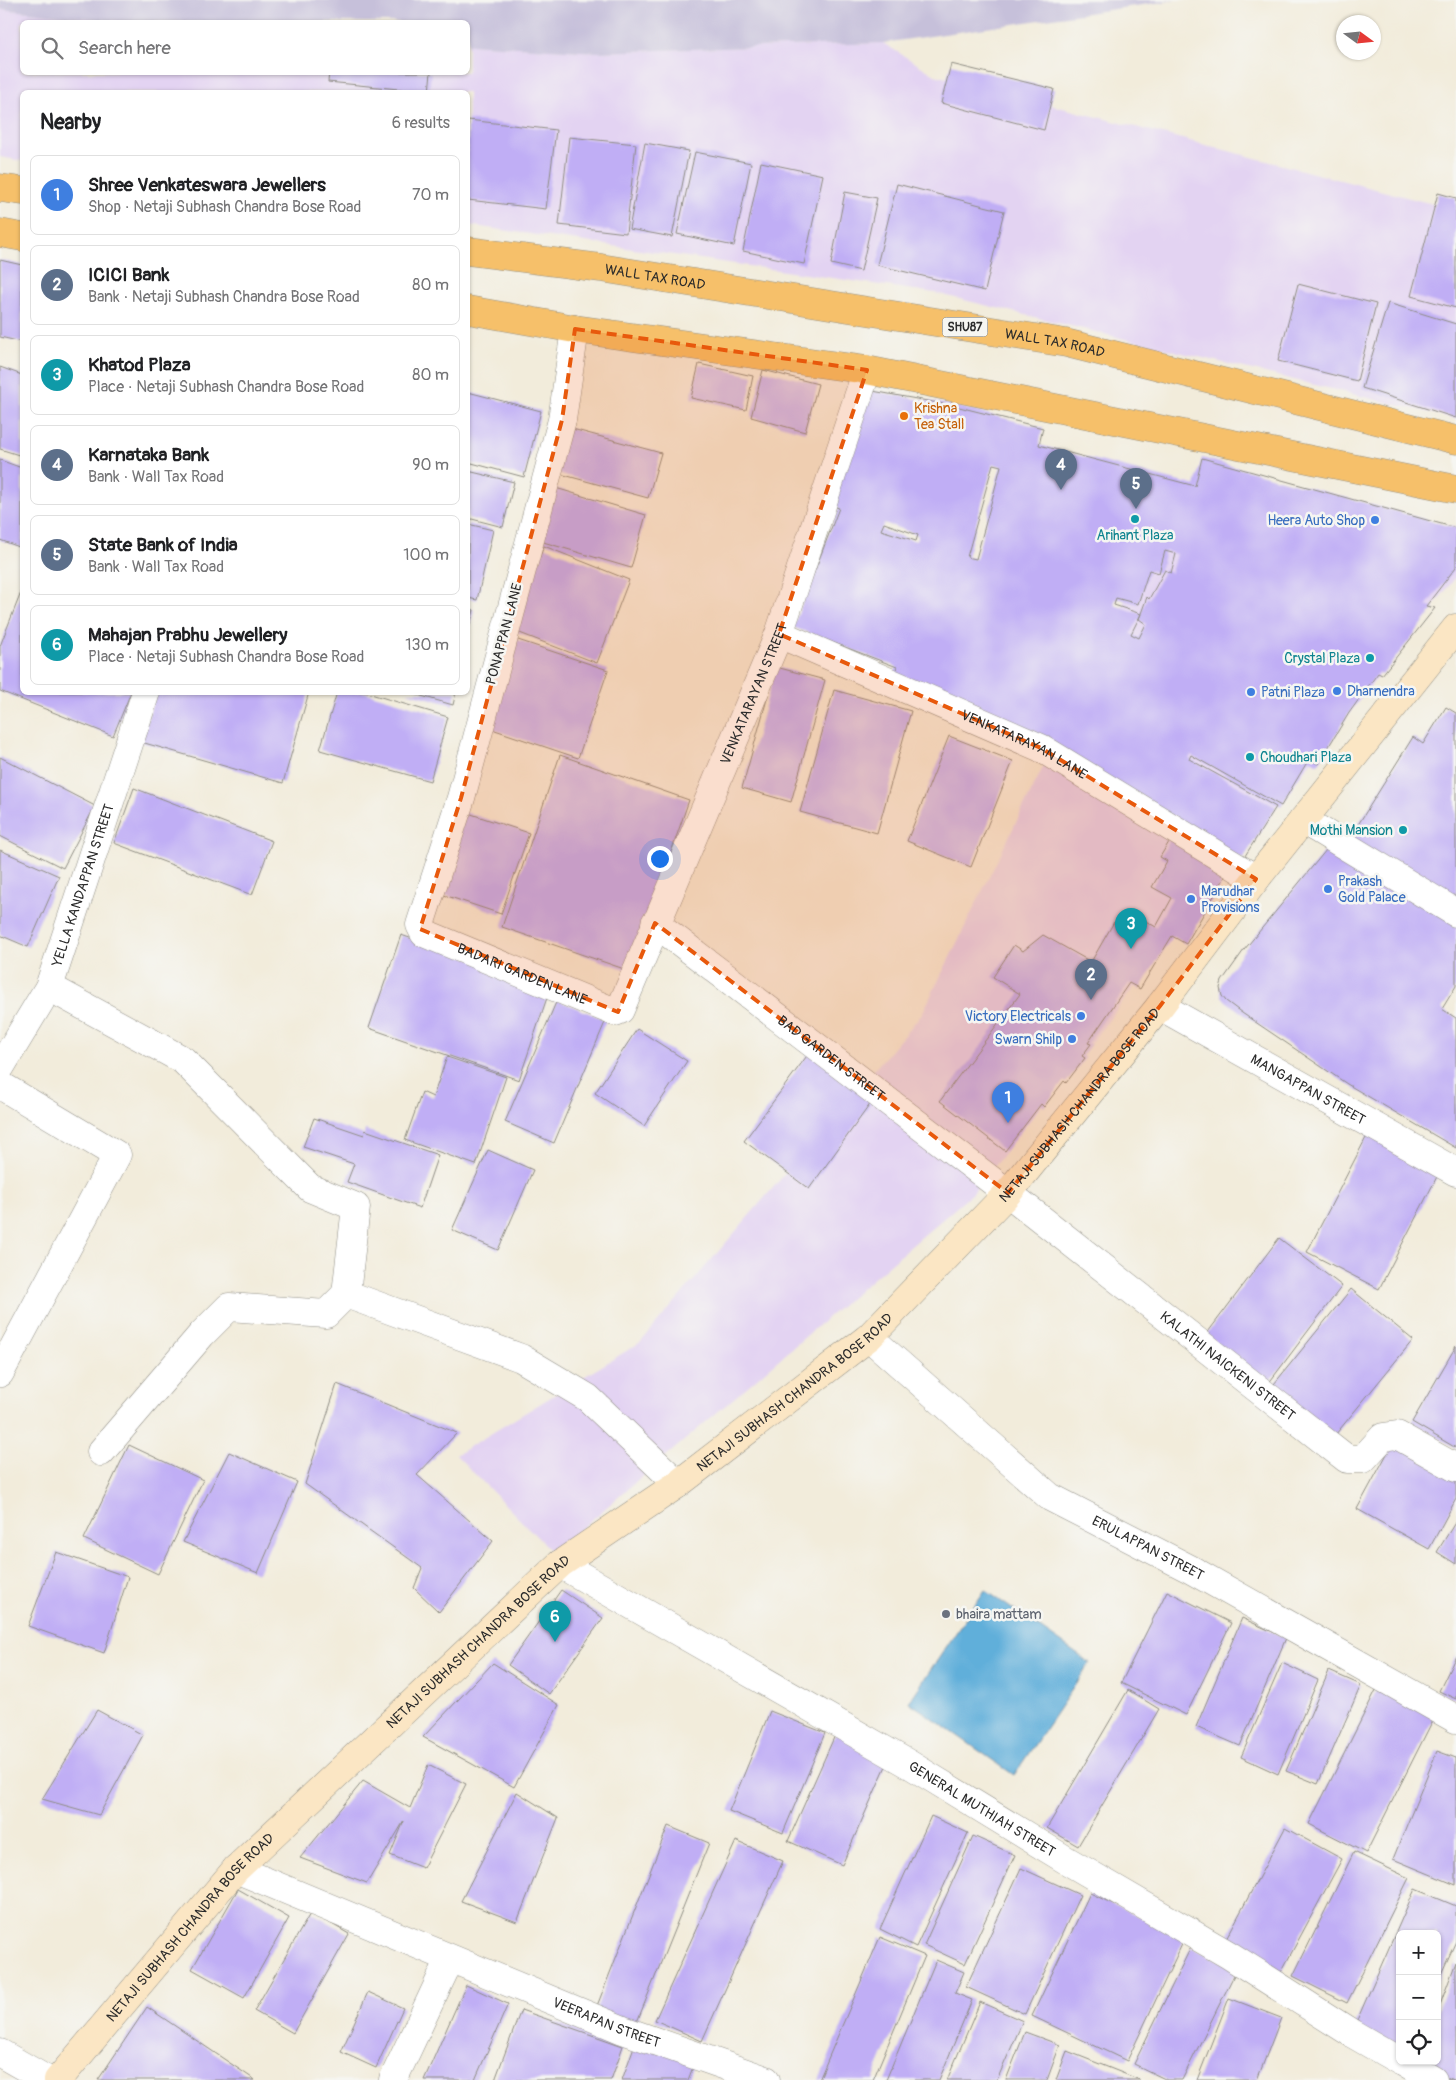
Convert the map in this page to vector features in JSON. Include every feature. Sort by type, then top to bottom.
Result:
[{"type":"main road","points":[[0,188],[20,191]]},
{"type":"main road","points":[[0,233],[20,237]]},
{"type":"main road","name":"WALL TAX ROAD","points":[[470,250],[611,270],[1066,343],[1456,440]]},
{"type":"main road","points":[[470,310],[575,329],[867,370],[1456,489]]},
{"type":"street","name":"PONAPPAN LANE","points":[[424,933],[420,925],[461,798],[562,420],[575,329]]},
{"type":"street","name":"VENKATARAYAN STREET","points":[[620,1010],[779,634],[867,370]]},
{"type":"street","name":"NETAJI SUBHASH CHANDRA BOSE ROAD","points":[[58,2080],[236,1869],[560,1564],[678,1484],[868,1337],[1008,1194],[1160,1006],[1256,879],[1456,628]]},
{"type":"street","name":"VENKATARAYAN LANE","points":[[779,634],[1041,748],[1256,879]]},
{"type":"street","name":"YELLA KANDAPPAN STREET","points":[[0,1068],[49,987],[145,695]]},
{"type":"street","points":[[1303,820],[1456,913]]},
{"type":"street","name":"BAD GARDEN STREET","points":[[656,923],[1008,1194]]},
{"type":"street","name":"BADARI GARDEN LANE","points":[[424,933],[615,1012],[620,1010]]},
{"type":"street","points":[[49,987],[183,1060],[310,1188],[356,1206],[346,1294],[326,1314],[229,1307],[202,1334],[101,1452]]},
{"type":"street","name":"MANGAPPAN STREET","points":[[1160,1006],[1456,1172]]},
{"type":"street","points":[[0,1085],[117,1155],[0,1373]]},
{"type":"street","name":"KALATHI NAICKENI STREET","points":[[1008,1194],[1347,1459],[1363,1459],[1383,1436],[1397,1435],[1456,1468]]},
{"type":"street","points":[[346,1294],[521,1358],[588,1398],[678,1484]]},
{"type":"street","name":"ERULAPPAN STREET","points":[[868,1337],[1050,1497],[1190,1569],[1456,1719]]},
{"type":"street","name":"GENERAL MUTHIAH STREET","points":[[560,1564],[908,1764],[1066,1860],[1229,1955],[1353,2034],[1396,2059]]},
{"type":"street","name":"VEERAPAN STREET","points":[[236,1869],[623,2030],[766,2080]]},
{"type":"street","points":[[393,2080],[450,1959]]},
{"type":"street","points":[[0,2053],[47,2080]]},
{"type":"street","name":"GENERAL MUTHIAH STREET","points":[[1407,2065],[1433,2080]]},
{"type":"highlighted area","points":[[575,329],[867,370],[779,634],[1041,748],[1256,879],[1160,1006],[1008,1193],[655,923],[618,1012],[420,929],[461,798],[562,420]]},
{"type":"shaded area","points":[[0,0],[1176,0],[883,43],[597,52],[470,44],[470,20],[108,20],[0,9]]},
{"type":"shaded area","points":[[0,9],[108,20],[20,20],[20,75],[470,75],[470,44],[597,52],[883,43],[935,75],[1456,210],[1456,419],[935,293],[470,225],[470,90],[20,90],[20,161],[0,157]]},
{"type":"shaded area","points":[[1183,482],[1456,548],[1456,577],[973,1193],[553,1553],[456,1455],[641,1342],[922,1014]]},
{"type":"water","points":[[985,1590],[1090,1663],[1014,1775],[909,1702]]},
{"type":"building","points":[[951,64],[1054,89],[1044,130],[941,103]]},
{"type":"building","points":[[329,75],[431,75],[429,90],[409,90],[328,82]]},
{"type":"building","points":[[470,120],[556,130],[546,209],[470,200]]},
{"type":"building","points":[[569,137],[636,144],[626,233],[559,225]]},
{"type":"building","points":[[645,143],[689,151],[672,237],[629,229]]},
{"type":"building","points":[[695,152],[751,163],[734,246],[677,234]]},
{"type":"building","points":[[761,162],[823,175],[804,264],[743,251]]},
{"type":"building","points":[[897,184],[1004,211],[985,291],[877,265]]},
{"type":"building","points":[[845,192],[877,198],[861,271],[831,264]]},
{"type":"building","points":[[1438,193],[1456,198],[1456,308],[1411,296]]},
{"type":"building","points":[[0,260],[20,265],[20,342],[0,337]]},
{"type":"building","points":[[1298,284],[1376,304],[1357,381],[1278,361]]},
{"type":"building","points":[[1388,303],[1456,324],[1456,418],[1362,388]]},
{"type":"building","points":[[699,364],[753,376],[746,410],[691,398]]},
{"type":"building","points":[[0,367],[20,374],[20,455],[0,449]]},
{"type":"building","points":[[763,370],[818,384],[805,432],[751,417]]},
{"type":"building","points":[[867,390],[955,406],[1043,428],[1039,445],[1195,486],[1202,458],[1456,528],[1456,567],[1426,606],[1435,608],[1382,675],[1378,673],[1349,713],[1318,764],[1309,759],[1281,806],[1191,755],[1189,759],[1276,807],[1243,859],[894,674],[897,667],[793,627],[839,508],[829,505]],"holes":[[[993,464],[1001,466],[976,559],[967,557]],[[884,523],[918,535],[916,541],[881,530]],[[1165,551],[1176,554],[1171,573],[1165,570],[1149,599],[1147,597],[1141,614],[1114,605],[1116,598],[1138,604],[1149,570],[1159,573]],[[1140,615],[1139,619],[1146,624],[1139,638],[1131,634]]]},
{"type":"building","points":[[470,393],[541,411],[524,477],[470,463]]},
{"type":"building","points":[[565,427],[661,453],[648,498],[553,472]]},
{"type":"building","points":[[0,460],[20,467],[20,547],[0,540]]},
{"type":"building","points":[[470,471],[514,482],[503,527],[470,519]]},
{"type":"building","points":[[549,486],[646,515],[631,568],[533,539]]},
{"type":"building","points":[[470,524],[493,530],[477,600],[470,598]]},
{"type":"building","points":[[544,546],[629,580],[597,663],[512,630]]},
{"type":"building","points":[[20,595],[20,695],[130,695],[113,736],[0,691],[0,646]]},
{"type":"building","points":[[470,609],[474,610],[470,624]]},
{"type":"building","points":[[515,639],[608,670],[578,758],[486,727]]},
{"type":"building","points":[[776,667],[825,680],[791,802],[742,788]]},
{"type":"building","points":[[834,690],[911,711],[877,833],[800,812]]},
{"type":"building","points":[[155,695],[308,695],[283,783],[141,742]]},
{"type":"building","points":[[336,695],[374,695],[448,717],[430,781],[320,750]]},
{"type":"building","points":[[418,695],[455,695],[453,705]]},
{"type":"building","points":[[1446,707],[1456,713],[1456,900],[1349,839],[1413,737],[1423,744]]},
{"type":"building","points":[[949,736],[1013,761],[971,867],[907,841]]},
{"type":"building","points":[[560,755],[689,800],[630,971],[502,927]]},
{"type":"building","points":[[0,757],[95,806],[63,868],[0,836]]},
{"type":"building","points":[[134,788],[272,841],[252,895],[114,843]]},
{"type":"building","points":[[465,812],[529,833],[501,914],[438,893]]},
{"type":"building","points":[[1172,837],[1229,870],[1186,944],[1172,936],[1140,989],[1129,983],[1088,1043],[1091,1044],[1082,1056],[1085,1058],[1044,1107],[1041,1104],[1005,1151],[940,1101],[1020,994],[993,977],[1014,945],[1023,951],[1043,935],[1091,962],[1114,922],[1128,930],[1137,916],[1156,927],[1172,898],[1152,887],[1167,861],[1160,857]]},
{"type":"building","points":[[1331,844],[1456,923],[1456,986],[1442,1009],[1456,1018],[1456,1148],[1347,1084],[1242,1013],[1222,996],[1220,988],[1222,981],[1244,950]]},
{"type":"building","points":[[0,850],[59,876],[28,947],[0,935]]},
{"type":"building","points":[[401,935],[551,986],[519,1080],[369,1028]]},
{"type":"building","points":[[557,1000],[606,1020],[554,1143],[505,1122]]},
{"type":"building","points":[[637,1029],[687,1061],[644,1126],[595,1093]]},
{"type":"building","points":[[812,1049],[876,1096],[809,1189],[744,1141]]},
{"type":"building","points":[[447,1057],[506,1077],[476,1165],[405,1140],[422,1092],[433,1097]]},
{"type":"building","points":[[314,1118],[364,1135],[365,1130],[438,1155],[420,1208],[347,1182],[354,1164],[303,1147]]},
{"type":"building","points":[[1370,1130],[1442,1167],[1379,1289],[1307,1252]]},
{"type":"building","points":[[488,1150],[533,1170],[498,1250],[452,1230]]},
{"type":"building","points":[[1279,1238],[1342,1286],[1265,1388],[1202,1340]]},
{"type":"building","points":[[1351,1289],[1413,1340],[1331,1440],[1270,1389]]},
{"type":"building","points":[[1456,1346],[1456,1448],[1412,1422]]},
{"type":"building","points":[[337,1384],[457,1433],[417,1475],[493,1541],[439,1612],[414,1588],[422,1568],[305,1484]]},
{"type":"building","points":[[1393,1443],[1456,1478],[1456,1499],[1429,1549],[1357,1509]]},
{"type":"building","points":[[129,1445],[203,1480],[158,1574],[84,1539]]},
{"type":"building","points":[[229,1452],[297,1482],[258,1573],[183,1542]]},
{"type":"building","points":[[1456,1521],[1456,1564],[1437,1552]]},
{"type":"building","points":[[56,1552],[128,1577],[104,1653],[28,1626]]},
{"type":"building","points":[[561,1590],[603,1618],[549,1694],[508,1665]]},
{"type":"building","points":[[1167,1591],[1231,1623],[1186,1715],[1121,1683]]},
{"type":"building","points":[[1242,1618],[1286,1638],[1240,1746],[1196,1727]]},
{"type":"building","points":[[1456,1656],[1456,1699],[1439,1691]]},
{"type":"building","points":[[493,1663],[559,1705],[514,1787],[423,1737]]},
{"type":"building","points":[[1282,1663],[1318,1680],[1278,1774],[1241,1757]]},
{"type":"building","points":[[1329,1671],[1361,1685],[1318,1784],[1286,1771]]},
{"type":"building","points":[[1378,1686],[1436,1714],[1366,1853],[1309,1824]]},
{"type":"building","points":[[1128,1690],[1159,1709],[1078,1846],[1047,1828]]},
{"type":"building","points":[[97,1710],[143,1735],[99,1815],[42,1799]]},
{"type":"building","points":[[770,1711],[825,1733],[783,1833],[729,1811]]},
{"type":"building","points":[[836,1733],[890,1757],[842,1865],[788,1841]]},
{"type":"building","points":[[1437,1751],[1456,1758],[1456,1885],[1393,1859]]},
{"type":"building","points":[[428,1765],[466,1784],[423,1868],[390,1855],[404,1821],[367,1883],[300,1858],[363,1781],[410,1808]]},
{"type":"building","points":[[517,1792],[558,1818],[517,1922],[461,1901]]},
{"type":"building","points":[[931,1816],[968,1833],[916,1947],[880,1929]]},
{"type":"building","points":[[668,1826],[709,1843],[633,2032],[593,2016]]},
{"type":"building","points":[[1285,1828],[1342,1859],[1279,1976],[1223,1945]]},
{"type":"building","points":[[973,1836],[1015,1855],[965,1964],[924,1945]]},
{"type":"building","points":[[736,1841],[783,1861],[702,2041],[655,2020]]},
{"type":"building","points":[[1354,1852],[1409,1878],[1347,2003],[1293,1976]]},
{"type":"building","points":[[1021,1868],[1080,1895],[1025,2014],[966,1987]]},
{"type":"building","points":[[238,1889],[289,1918],[244,1998],[192,1969]]},
{"type":"building","points":[[1415,1889],[1456,1906],[1456,1941],[1441,1974],[1441,1930],[1397,1930]]},
{"type":"building","points":[[1090,1893],[1185,1938],[1127,2061],[1032,2016]]},
{"type":"building","points":[[311,1912],[349,1934],[293,2033],[254,2011]]},
{"type":"building","points":[[1396,1932],[1396,2045],[1354,2027]]},
{"type":"building","points":[[880,1937],[925,1956],[873,2080],[819,2080]]},
{"type":"building","points":[[1191,1947],[1237,1969],[1182,2080],[1167,2080],[1134,2064]]},
{"type":"building","points":[[936,1960],[964,1972],[955,1993],[972,2000],[939,2080],[886,2080]]},
{"type":"building","points":[[1456,1962],[1456,2080],[1418,2067],[1419,2065],[1441,2065],[1441,2002]]},
{"type":"building","points":[[466,1985],[508,2004],[475,2080],[424,2080]]},
{"type":"building","points":[[368,1992],[403,2008],[376,2068],[341,2052]]},
{"type":"building","points":[[1229,1998],[1281,2018],[1257,2080],[1197,2080]]},
{"type":"building","points":[[980,2002],[1023,2021],[997,2080],[947,2080]]},
{"type":"building","points":[[147,2007],[255,2080],[98,2080]]},
{"type":"building","points":[[521,2010],[623,2046],[611,2080],[495,2080]]},
{"type":"building","points":[[1025,2032],[1060,2045],[1047,2080],[1006,2080]]},
{"type":"building","points":[[636,2041],[695,2062],[688,2080],[622,2080]]},
{"type":"building","points":[[1067,2051],[1140,2080],[1056,2080]]},
{"type":"place","name":"Krishna Tea Stall","points":[[904,416]]},
{"type":"place","name":"Karnataka Bank","points":[[1061,490]]},
{"type":"place","name":"State Bank of India","points":[[1136,509]]},
{"type":"place","name":"Arihant Plaza","points":[[1135,519]]},
{"type":"place","name":"Heera Auto Shop","points":[[1375,520]]},
{"type":"place","name":"Crystal Plaza","points":[[1370,658]]},
{"type":"place","name":"Dharnendra","points":[[1337,691]]},
{"type":"place","name":"Patni Plaza","points":[[1251,692]]},
{"type":"place","name":"Choudhari Plaza","points":[[1250,757]]},
{"type":"place","name":"Mothi Mansion","points":[[1403,830]]},
{"type":"place","name":"Prakash Gold Palace","points":[[1328,889]]},
{"type":"place","name":"Marudhar Provisions","points":[[1191,899]]},
{"type":"place","name":"Khatod Plaza","points":[[1131,949]]},
{"type":"place","name":"ICICI Bank","points":[[1091,1000]]},
{"type":"place","name":"Victory Electricals","points":[[1081,1016]]},
{"type":"place","name":"Swarn Shilp","points":[[1072,1039]]},
{"type":"place","name":"Shree Venkateswara Jewellers","points":[[1008,1123]]},
{"type":"place","name":"bhaira mattam","points":[[946,1614]]},
{"type":"place","name":"Mahajan Prabhu Jewellery","points":[[555,1642]]}]
